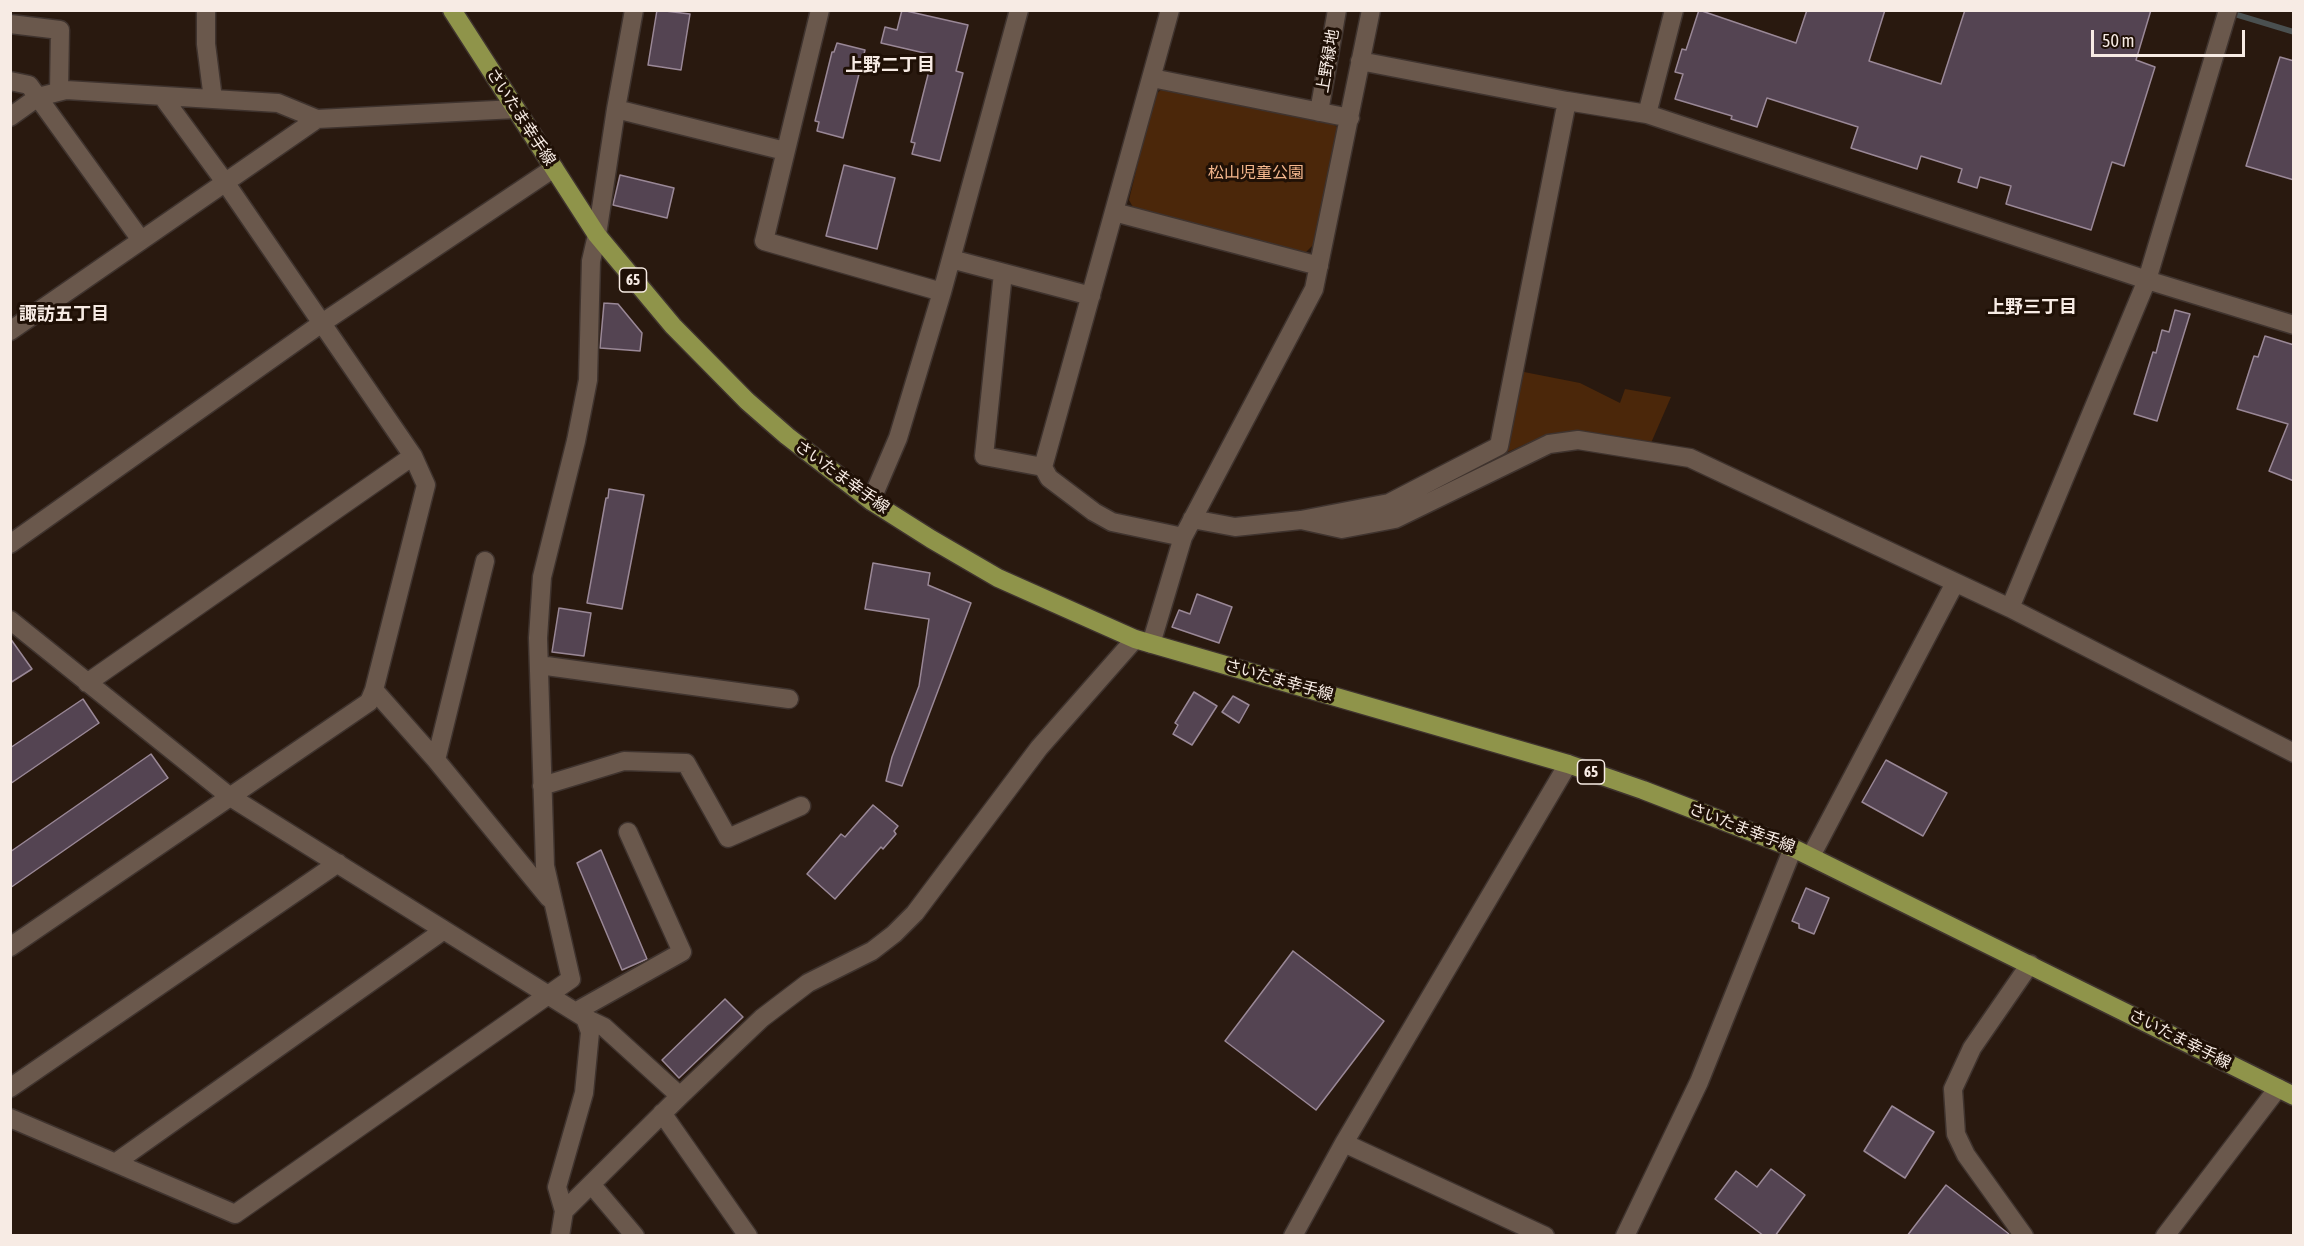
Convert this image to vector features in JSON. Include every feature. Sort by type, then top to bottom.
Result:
[{"type":"main road","name":"さいたま幸手線","points":[[452,10],[597,235],[673,326],[747,401],[795,442],[872,501],[998,578],[1143,642],[1568,764],[1643,790],[1793,848],[2030,963],[2286,1092]]},
{"type":"street","points":[[206,10],[206,44],[213,99]]},
{"type":"street","points":[[10,1118],[235,1214],[572,979],[545,866],[538,638],[542,578],[576,441],[588,380],[591,261],[634,10]]},
{"type":"street","points":[[820,10],[764,242],[942,292]]},
{"type":"street","points":[[872,501],[898,438],[942,292],[1019,10]]},
{"type":"street","points":[[1170,10],[1043,467],[1049,478],[1094,512],[1112,522],[1182,537]]},
{"type":"street","name":"上野緑地","points":[[1319,112],[1337,10]]},
{"type":"street","points":[[564,1211],[762,1018],[808,983],[872,951],[915,914],[1039,748],[1143,642],[1182,537],[1314,289],[1371,10]]},
{"type":"street","points":[[1647,114],[1674,10]]},
{"type":"street","points":[[2010,608],[2147,280],[2228,10]]},
{"type":"street","points":[[10,24],[60,30],[59,91]]},
{"type":"street","points":[[1360,61],[1647,114],[2147,280],[2294,325]]},
{"type":"street","points":[[1152,78],[1350,118]]},
{"type":"street","points":[[10,81],[29,85],[141,240]]},
{"type":"street","points":[[10,117],[38,97],[66,90],[278,103],[317,119],[516,109]]},
{"type":"street","points":[[10,947],[369,702],[426,486],[413,456],[225,182],[162,96]]},
{"type":"street","points":[[1192,519],[1235,527],[1301,520],[1389,503],[1499,447],[1567,101]]},
{"type":"street","points":[[616,109],[785,152]]},
{"type":"street","points":[[10,331],[317,119]]},
{"type":"street","points":[[10,544],[322,323],[554,168]]},
{"type":"street","points":[[1114,212],[1319,266]]},
{"type":"street","points":[[951,259],[1091,296]]},
{"type":"street","points":[[1003,273],[984,456],[1043,467]]},
{"type":"street","points":[[1301,520],[1342,529],[1395,519],[1549,444],[1578,440],[1690,458],[2010,608],[2294,753]]},
{"type":"street","points":[[87,682],[413,456]]},
{"type":"street","points":[[436,760],[485,561]]},
{"type":"street","points":[[1811,856],[1955,583]]},
{"type":"street","points":[[10,620],[230,796],[580,1015],[604,1027],[680,1096]]},
{"type":"street","points":[[538,665],[789,699]]},
{"type":"street","points":[[374,690],[436,760],[552,901]]},
{"type":"street","points":[[542,786],[624,761],[686,763],[728,838],[801,806]]},
{"type":"street","points":[[1293,1236],[1344,1143],[1568,764]]},
{"type":"street","points":[[580,1015],[682,952],[628,832]]},
{"type":"street","points":[[1624,1236],[1699,1082],[1793,848]]},
{"type":"street","points":[[10,1088],[338,863]]},
{"type":"street","points":[[115,1163],[444,930]]},
{"type":"street","points":[[2024,1236],[1966,1155],[1956,1134],[1953,1089],[1972,1048],[2030,963]]},
{"type":"street","points":[[560,1236],[564,1211],[557,1187],[584,1093],[590,1032],[580,1015]]},
{"type":"street","points":[[2165,1236],[2286,1092]]},
{"type":"street","points":[[662,1113],[748,1236]]},
{"type":"street","points":[[1344,1143],[1545,1236]]},
{"type":"street","points":[[591,1184],[635,1236]]},
{"type":"green space","name":"松山児童公園","points":[[1163,88],[1327,120],[1337,127],[1315,243],[1305,253],[1134,209],[1129,200],[1154,96]]},
{"type":"green space","points":[[1524,372],[1580,383],[1620,403],[1625,389],[1671,397],[1651,443],[1591,433],[1551,433],[1503,454]]},
{"type":"building","points":[[657,10],[690,14],[681,70],[648,65]]},
{"type":"building","points":[[902,10],[968,25],[956,71],[963,73],[940,161],[912,154],[915,143],[911,142],[933,55],[881,43],[885,27],[897,30]]},
{"type":"building","points":[[1699,10],[1796,43],[1807,10],[1885,10],[1869,61],[1941,84],[1965,10],[2151,10],[2136,60],[2155,67],[2124,166],[2112,162],[2091,230],[2006,204],[2011,186],[1980,177],[1977,188],[1958,182],[1962,169],[1921,156],[1917,169],[1851,148],[1858,127],[1767,98],[1757,127],[1731,119],[1732,116],[1675,99],[1683,74],[1675,72],[1682,49],[1686,50]]},
{"type":"building","points":[[837,43],[865,50],[843,138],[817,131],[819,122],[815,121],[832,52]]},
{"type":"building","points":[[2280,57],[2294,61],[2294,180],[2246,166]]},
{"type":"building","points":[[844,165],[895,178],[877,249],[826,236]]},
{"type":"building","points":[[620,175],[674,188],[667,218],[613,205]]},
{"type":"building","points":[[604,303],[618,304],[642,333],[640,351],[600,348]]},
{"type":"building","points":[[2175,310],[2190,314],[2157,421],[2134,414],[2153,352],[2156,353],[2162,330],[2169,332]]},
{"type":"building","points":[[2265,336],[2294,345],[2294,481],[2269,471],[2288,424],[2237,409],[2254,356],[2258,357]]},
{"type":"building","points":[[609,489],[644,495],[622,609],[587,603]]},
{"type":"building","points":[[873,563],[930,573],[928,585],[971,603],[902,786],[886,781],[892,757],[919,686],[929,619],[865,609]]},
{"type":"building","points":[[1197,594],[1232,607],[1219,643],[1172,627],[1179,610],[1190,614]]},
{"type":"building","points":[[559,608],[591,613],[584,656],[552,652]]},
{"type":"building","points":[[10,638],[32,669],[10,683]]},
{"type":"building","points":[[1194,692],[1217,706],[1192,745],[1173,734],[1178,725],[1175,723]]},
{"type":"building","points":[[1233,696],[1249,705],[1239,723],[1222,712]]},
{"type":"building","points":[[83,699],[99,723],[10,784],[10,748]]},
{"type":"building","points":[[151,754],[168,778],[10,888],[10,852]]},
{"type":"building","points":[[1886,760],[1947,793],[1923,836],[1862,802]]},
{"type":"building","points":[[873,805],[898,826],[894,831],[896,834],[883,849],[881,847],[835,899],[807,874],[841,834],[845,837]]},
{"type":"building","points":[[601,850],[647,959],[622,970],[577,863]]},
{"type":"building","points":[[1806,888],[1829,898],[1814,934],[1799,928],[1799,924],[1792,921]]},
{"type":"building","points":[[1293,951],[1384,1021],[1316,1110],[1225,1041]]},
{"type":"building","points":[[725,999],[743,1017],[679,1078],[662,1060]]},
{"type":"building","points":[[1892,1106],[1934,1132],[1905,1178],[1864,1151]]},
{"type":"building","points":[[1771,1169],[1805,1195],[1775,1236],[1764,1236],[1715,1199],[1736,1171],[1757,1187]]},
{"type":"building","points":[[1946,1185],[2009,1234],[2010,1236],[1907,1236]]},
{"type":"waterway","points":[[2231,13],[2294,32]]},
{"type":"district","name":"上野二丁目","points":[[890,65]]},
{"type":"district","name":"上野三丁目","points":[[2032,307]]},
{"type":"district","name":"諏訪五丁目","points":[[64,314]]}]
